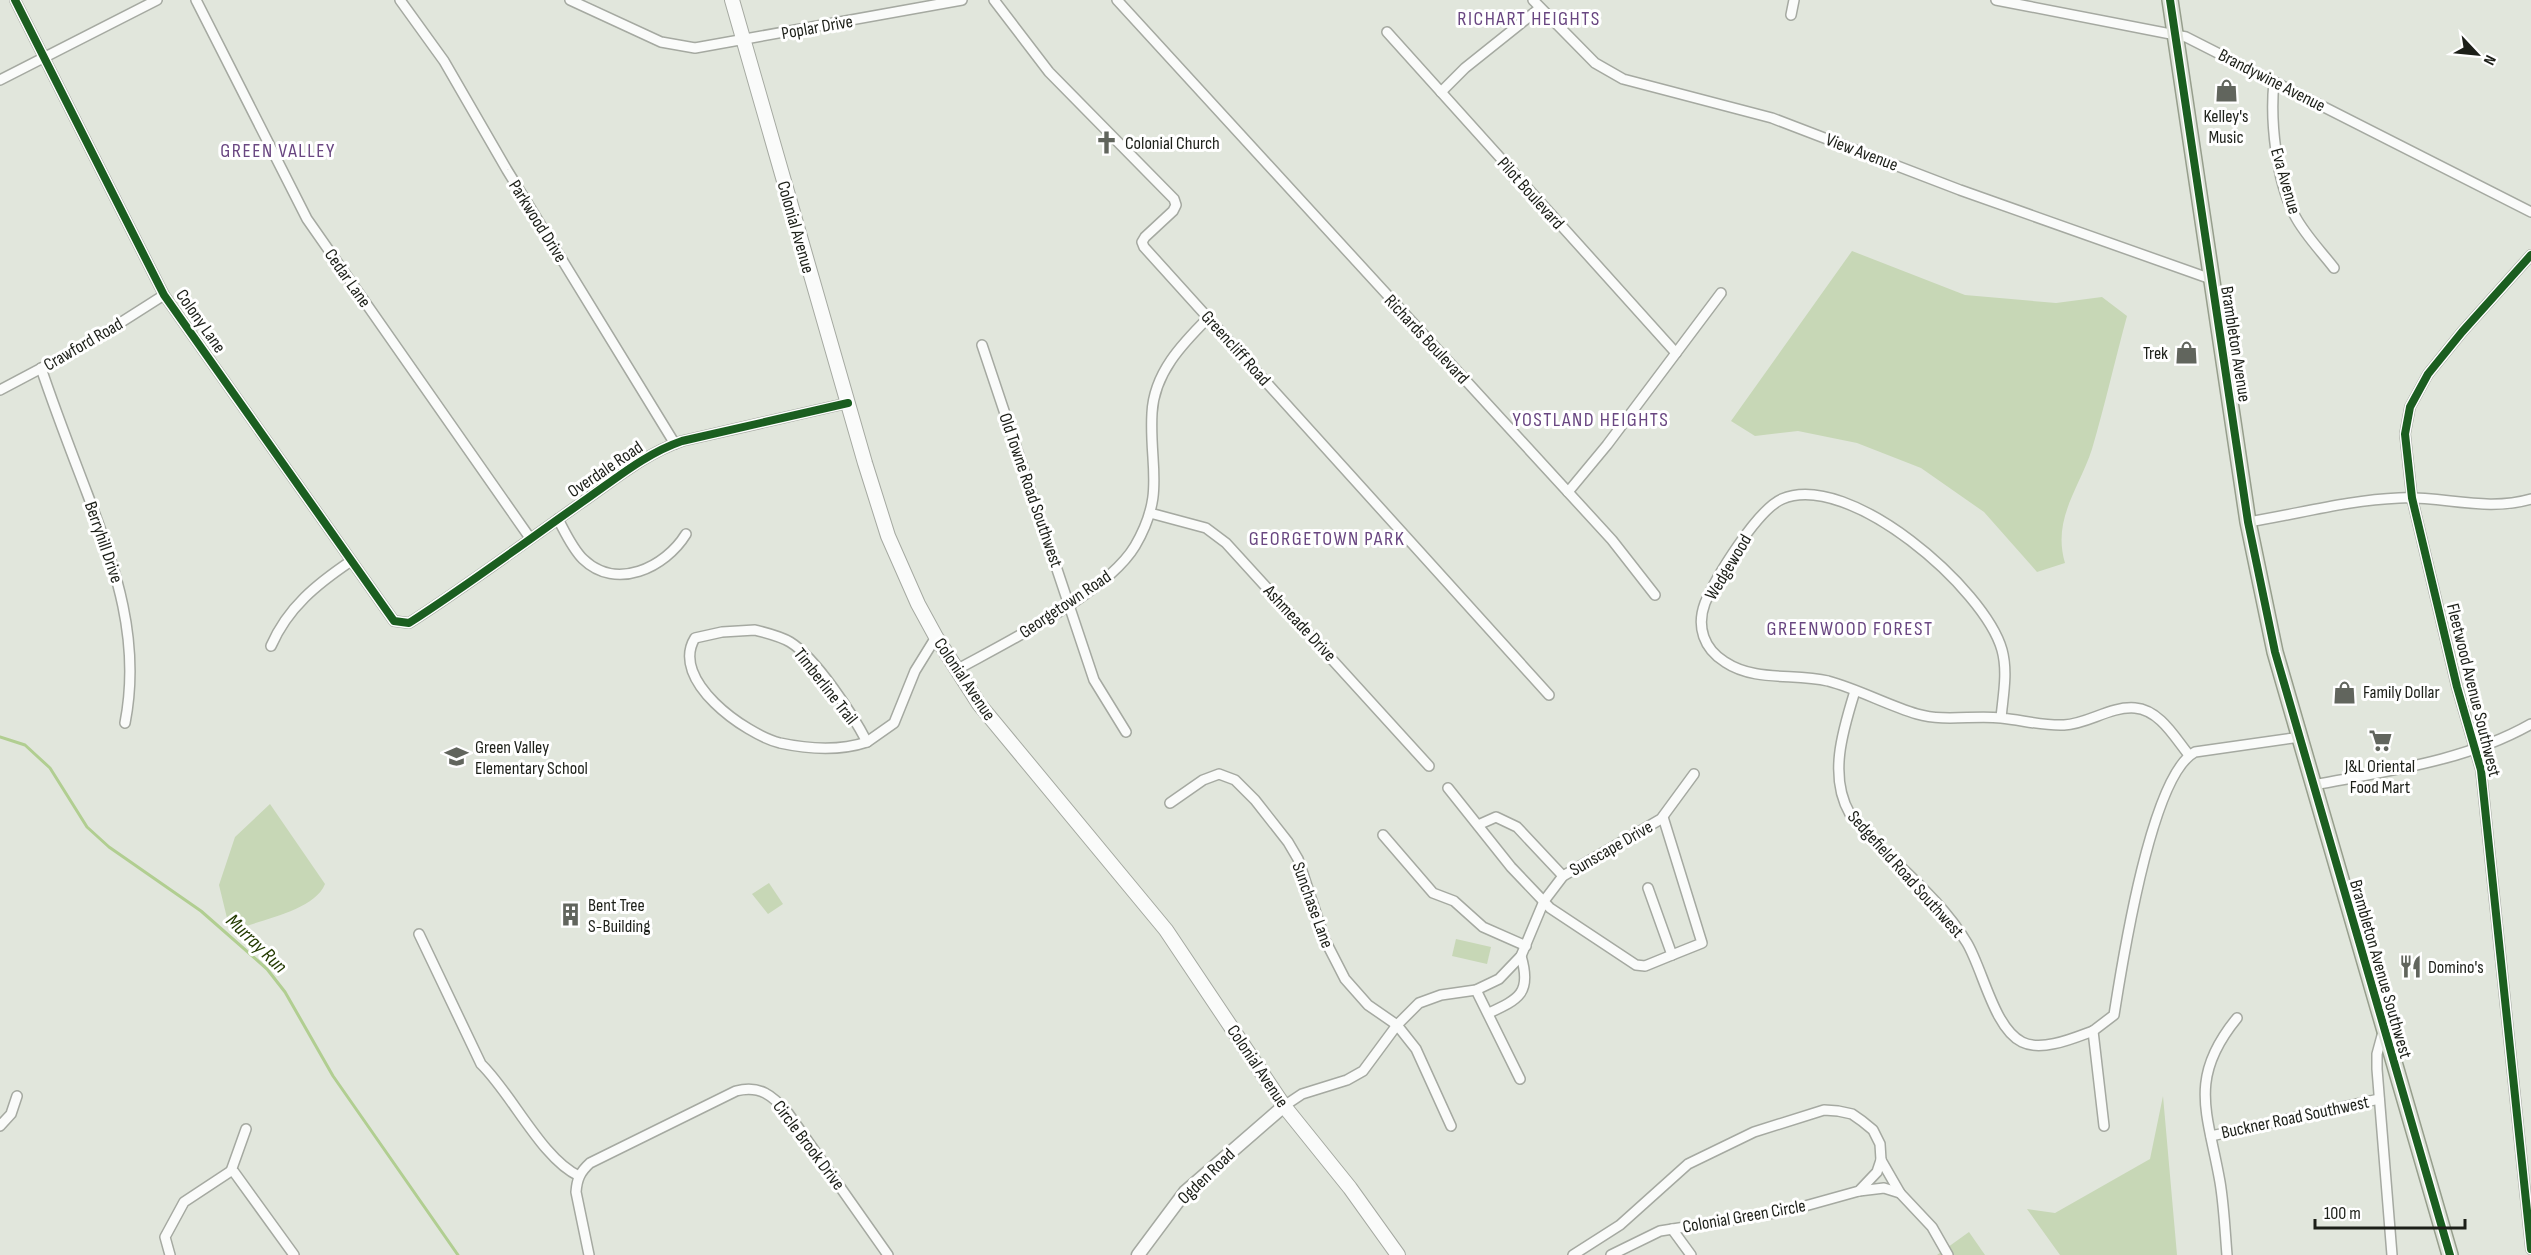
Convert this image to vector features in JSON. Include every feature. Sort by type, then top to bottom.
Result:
[{"type":"main road","name":"Colonial Avenue","points":[[732,0],[888,536],[936,637],[956,670],[1011,745],[1108,857],[1166,930],[1284,1106],[1350,1188],[1398,1255]]},
{"type":"main road","name":"Brambleton Avenue","points":[[2170,0],[2248,522],[2263,602],[2287,691]]},
{"type":"main road","name":"Brambleton Avenue Southwest","points":[[2287,691],[2383,1032],[2450,1255]]},
{"type":"street","name":"Colony Lane","points":[[15,0],[164,295],[394,621],[409,623]]},
{"type":"street","points":[[0,80],[157,0]]},
{"type":"street","name":"Cedar Lane","points":[[195,0],[308,219],[530,538]]},
{"type":"street","name":"Parkwood Drive","points":[[400,0],[444,61],[513,180],[675,444]]},
{"type":"street","name":"Poplar Drive","points":[[570,0],[661,42],[680,47],[709,47],[960,0]]},
{"type":"street","name":"Greencliff Road","points":[[994,0],[1049,72],[1174,199],[1176,205],[1173,211],[1142,242],[1549,694]]},
{"type":"street","name":"Richards Boulevard","points":[[1117,0],[1619,548],[1655,595]]},
{"type":"street","points":[[1791,15],[1794,0]]},
{"type":"street","name":"Brandywine Avenue","points":[[1996,0],[2175,33],[2531,212]]},
{"type":"street","points":[[1440,92],[1536,4]]},
{"type":"street","name":"View Avenue","points":[[1536,4],[1595,63],[1623,79],[1772,118],[1960,190],[2211,279]]},
{"type":"street","name":"Pilot Boulevard","points":[[1387,32],[1676,353]]},
{"type":"street","name":"Eva Avenue","points":[[2274,82],[2272,129],[2289,202],[2303,229],[2334,268]]},
{"type":"street","name":"Fleetwood Avenue Southwest","points":[[2531,255],[2462,332],[2416,393],[2410,407],[2405,434],[2412,498],[2457,687],[2481,770],[2531,1249]]},
{"type":"street","points":[[1568,492],[1721,293]]},
{"type":"street","name":"Crawford Road","points":[[0,390],[87,344],[164,295]]},
{"type":"street","name":"Georgetown Road","points":[[956,670],[1070,604],[1111,575],[1125,561],[1134,548],[1150,513],[1156,478],[1152,412],[1155,395],[1172,357],[1209,317]]},
{"type":"street","name":"Old Towne Road Southwest","points":[[982,345],[1094,680],[1126,732]]},
{"type":"street","name":"Berryhill Drive","points":[[41,368],[104,539],[125,609],[132,659],[125,723]]},
{"type":"street","name":"Overdale Road","points":[[409,623],[496,566],[530,538],[647,457],[675,444],[848,403]]},
{"type":"street","name":"Wedgewood","points":[[2001,718],[2005,681],[2002,649],[1978,608],[1920,545],[1886,522],[1838,500],[1794,495],[1783,498],[1765,511],[1745,536],[1705,604],[1701,618],[1703,637],[1716,656],[1738,669],[1777,676],[1811,678],[1933,717],[2001,718],[2061,725],[2088,721],[2121,709],[2136,708],[2165,724],[2189,755]]},
{"type":"street","points":[[2248,522],[2345,505],[2412,498],[2479,506],[2511,504],[2531,499]]},
{"type":"street","name":"Ashmeade Drive","points":[[1150,513],[1206,528],[1226,543],[1429,766]]},
{"type":"street","points":[[558,519],[584,559],[593,566],[612,574],[637,572],[660,563],[670,556],[686,534]]},
{"type":"street","points":[[271,646],[286,617],[298,603],[351,561]]},
{"type":"street","name":"Timberline Trail","points":[[867,742],[838,696],[813,665],[786,640],[755,630],[722,632],[695,638],[689,647],[691,667],[704,692],[731,718],[747,729],[779,742],[813,748],[854,746],[867,742],[894,723],[915,671],[936,637]]},
{"type":"street","name":"Sedgefield Road Southwest","points":[[1855,691],[1841,744],[1838,780],[1840,792],[1850,814],[1958,929],[1979,967],[2003,1023],[2020,1042],[2043,1045],[2093,1031]]},
{"type":"street","points":[[2314,785],[2428,762],[2476,748],[2531,724]]},
{"type":"street","points":[[2104,1126],[2093,1031],[2114,1015],[2126,942],[2156,820],[2172,782],[2189,755],[2300,737]]},
{"type":"street","name":"Sunscape Drive","points":[[1284,1106],[1302,1094],[1357,1075],[1374,1058],[1397,1024],[1409,1011],[1431,998],[1476,990],[1499,979],[1521,956],[1544,901],[1563,876],[1664,817],[1694,774]]},
{"type":"street","name":"Sunchase Lane","points":[[1170,803],[1214,775],[1228,776],[1235,780],[1272,821],[1298,859],[1325,940],[1345,980],[1368,1005],[1397,1024],[1416,1049],[1451,1126]]},
{"type":"street","points":[[1448,788],[1511,867],[1544,901],[1636,965],[1646,966],[1702,943],[1664,817]]},
{"type":"street","points":[[1478,825],[1484,820],[1496,818],[1517,827],[1563,876]]},
{"type":"street","points":[[1383,834],[1433,893],[1454,901],[1483,927],[1526,946]]},
{"type":"street","points":[[1648,888],[1672,955]]},
{"type":"street","points":[[419,934],[481,1064],[496,1078],[556,1160],[579,1176],[576,1192],[589,1255]]},
{"type":"street","points":[[1489,1013],[1513,1003],[1522,991],[1526,980],[1521,956]]},
{"type":"street","points":[[1476,990],[1520,1079]]},
{"type":"street","points":[[2227,1255],[2220,1184],[2204,1104],[2206,1074],[2219,1041],[2237,1018]]},
{"type":"street","points":[[2383,1032],[2377,1054],[2392,1255]]},
{"type":"street","name":"Circle Brook Drive","points":[[579,1176],[590,1163],[736,1091],[761,1090],[770,1094],[788,1113],[888,1255]]},
{"type":"street","points":[[0,1126],[11,1114],[17,1096]]},
{"type":"street","name":"Buckner Road Southwest","points":[[2211,1136],[2379,1099]]},
{"type":"street","name":"Ogden Road","points":[[1138,1255],[1185,1192],[1284,1106]]},
{"type":"street","points":[[1573,1255],[1620,1225],[1689,1164],[1737,1139],[1797,1117],[1824,1110],[1852,1114],[1873,1130],[1880,1144],[1881,1160],[1900,1193],[1932,1227],[1948,1255]]},
{"type":"street","points":[[170,1255],[165,1237],[184,1202],[231,1171],[246,1129]]},
{"type":"street","points":[[1859,1191],[1872,1179],[1881,1160]]},
{"type":"street","points":[[231,1171],[234,1172],[294,1255]]},
{"type":"street","name":"Colonial Green Circle","points":[[1611,1255],[1646,1236],[1672,1229],[1787,1211],[1859,1191],[1884,1188],[1900,1193]]},
{"type":"street","points":[[1672,1229],[1691,1255]]},
{"type":"green space","points":[[1852,251],[1965,295],[2056,303],[2102,297],[2127,316],[2092,449],[2064,518],[2062,547],[2065,563],[2037,572],[1984,512],[1921,468],[1857,443],[1798,431],[1755,436],[1731,421]]},
{"type":"green space","points":[[270,804],[325,884],[312,900],[290,912],[244,927],[227,918],[219,885],[235,837]]},
{"type":"green space","points":[[769,883],[783,904],[768,914],[752,894]]},
{"type":"green space","points":[[1456,939],[1491,947],[1487,964],[1452,956]]},
{"type":"green space","points":[[2163,1096],[2177,1255],[2060,1255],[2027,1209],[2055,1213],[2150,1159]]},
{"type":"green space","points":[[1969,1232],[1985,1255],[1937,1255]]},
{"type":"waterway","name":"Murray Run","points":[[0,737],[25,745],[50,768],[87,827],[109,847],[201,911],[267,969],[285,992],[333,1076],[458,1255]]},
{"type":"cycle path","points":[[15,0],[164,295],[394,621],[409,623],[633,466],[669,446],[682,441],[848,403]]},
{"type":"cycle path","points":[[2170,0],[2248,522],[2275,652],[2450,1255]]},
{"type":"cycle path","points":[[2531,255],[2428,374],[2410,407],[2405,434],[2412,498],[2457,687],[2481,770],[2531,1249]]},
{"type":"place","name":"Kelley's Music","points":[[2226,90]]},
{"type":"place","name":"Colonial Church","points":[[1107,143]]},
{"type":"place","name":"Trek","points":[[2186,353]]},
{"type":"place","name":"Family Dollar","points":[[2345,692]]},
{"type":"place","name":"J&L Oriental Food Mart","points":[[2380,740]]},
{"type":"place","name":"Green Valley Elementary School","points":[[457,757]]},
{"type":"place","name":"Bent Tree S-Building","points":[[570,915]]},
{"type":"place","name":"Domino's","points":[[2410,967]]},
{"type":"district","name":"RICHART HEIGHTS","points":[[1529,18]]},
{"type":"district","name":"GREEN VALLEY","points":[[278,150]]},
{"type":"district","name":"YOSTLAND HEIGHTS","points":[[1591,419]]},
{"type":"district","name":"GEORGETOWN PARK","points":[[1327,538]]},
{"type":"district","name":"GREENWOOD FOREST","points":[[1850,628]]}]
